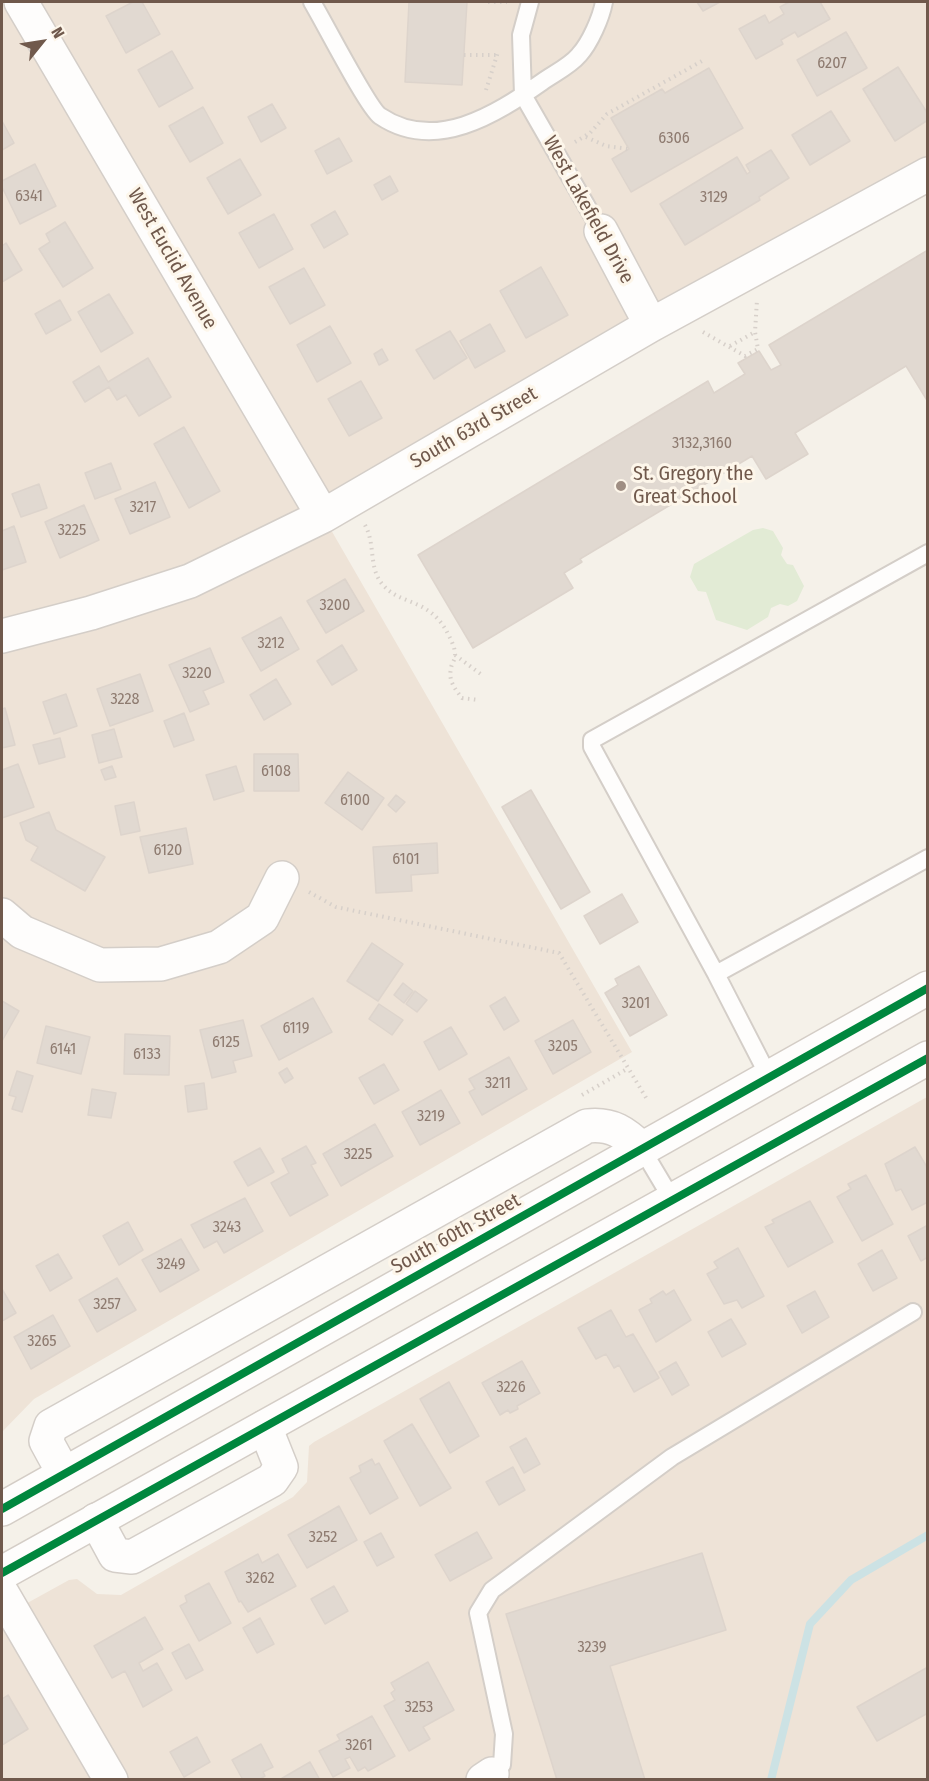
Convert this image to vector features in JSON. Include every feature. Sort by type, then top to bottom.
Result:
[{"type":"street","name":"West Euclid Avenue","points":[[21,2],[323,516]]},
{"type":"street","name":"South 63rd Street","points":[[2,636],[91,614],[190,581],[323,516],[651,325],[927,174]]},
{"type":"street","name":"West Lakefield Drive","points":[[601,231],[651,325]]},
{"type":"street","points":[[2,915],[22,932],[100,965],[161,964],[219,947],[262,918],[282,878]]},
{"type":"street","name":"South 60th Street","points":[[2,1509],[927,988]]},
{"type":"street","points":[[2,1573],[927,1058]]},
{"type":"street","name":"South 60th Street","points":[[64,1474],[46,1441],[51,1426],[61,1420],[587,1125],[602,1124],[623,1131],[642,1149]]},
{"type":"street","points":[[96,1520],[115,1555],[132,1557],[272,1480],[281,1467],[265,1427]]},
{"type":"street","points":[[2,1593],[111,1779]]},
{"type":"lane","points":[[312,2],[376,114],[399,127],[423,131],[465,127],[523,95],[579,56],[602,12],[604,2]]},
{"type":"lane","points":[[523,95],[521,35],[530,2]]},
{"type":"lane","name":"West Lakefield Drive","points":[[523,95],[601,231]]},
{"type":"lane","points":[[769,1077],[716,974],[592,747],[592,741],[927,553]]},
{"type":"lane","points":[[716,974],[927,858]]},
{"type":"lane","points":[[642,1149],[673,1201]]},
{"type":"lane","points":[[488,1777],[502,1765],[504,1734],[478,1613],[492,1590],[672,1457],[914,1312]]},
{"type":"path","points":[[488,2],[511,2],[508,12]]},
{"type":"path","points":[[479,95],[486,90],[500,44]]},
{"type":"path","points":[[464,54],[497,55]]},
{"type":"path","points":[[556,153],[585,136],[607,114],[702,61]]},
{"type":"path","points":[[585,136],[606,146],[629,149]]},
{"type":"path","points":[[701,331],[745,356],[758,349],[755,332],[757,300]]},
{"type":"path","points":[[730,346],[755,332]]},
{"type":"path","points":[[363,522],[372,538],[374,568],[381,584],[390,592],[423,606],[436,616],[446,630],[455,656],[482,675]]},
{"type":"path","points":[[455,656],[450,670],[455,690],[462,698],[479,700]]},
{"type":"path","points":[[282,878],[336,907],[559,954],[648,1101]]},
{"type":"path","points":[[582,1095],[627,1069]]},
{"type":"shaded area","points":[[2,2],[927,2],[927,170],[323,516],[632,1052],[34,1399],[2,1432]]},
{"type":"shaded area","points":[[927,1097],[927,1779],[2,1779],[2,1617],[69,1580],[77,1579],[97,1594],[121,1595],[293,1497],[307,1482],[309,1446],[314,1442]]},
{"type":"green space","points":[[763,528],[773,531],[783,548],[781,555],[787,564],[793,565],[804,586],[797,601],[788,606],[780,604],[771,608],[768,617],[747,630],[716,620],[706,592],[698,591],[690,577],[694,564],[753,530]]},
{"type":"building","points":[[133,2],[142,2],[160,34],[126,53],[106,16]]},
{"type":"building","points":[[409,2],[467,2],[462,85],[405,82]]},
{"type":"building","points":[[697,2],[720,2],[703,11]]},
{"type":"building","points":[[789,2],[820,2],[830,19],[798,37],[795,32],[781,40],[783,44],[756,59],[739,29],[765,15],[769,23],[784,14],[780,7]]},
{"type":"building","points":[[846,32],[867,68],[817,96],[797,60]]},
{"type":"building","points":[[172,51],[193,88],[159,107],[138,70]]},
{"type":"building","points":[[898,67],[928,114],[928,120],[895,141],[863,89]]},
{"type":"building","points":[[709,68],[743,128],[631,192],[612,159],[629,149],[611,118],[662,89],[665,93]]},
{"type":"building","points":[[272,104],[286,128],[261,142],[248,117]]},
{"type":"building","points":[[203,107],[223,143],[190,162],[169,126]]},
{"type":"building","points":[[831,111],[850,141],[810,165],[792,135]]},
{"type":"building","points":[[2,121],[14,143],[2,150]]},
{"type":"building","points":[[339,138],[352,161],[327,174],[315,151]]},
{"type":"building","points":[[771,150],[789,178],[759,197],[760,200],[685,245],[660,204],[737,157],[747,174],[750,172],[746,165]]},
{"type":"building","points":[[240,159],[261,195],[228,214],[207,178]]},
{"type":"building","points":[[35,164],[56,206],[20,224],[2,187],[2,181]]},
{"type":"building","points":[[390,176],[398,191],[382,200],[374,185]]},
{"type":"building","points":[[335,211],[348,234],[324,248],[311,225]]},
{"type":"building","points":[[274,214],[293,249],[259,268],[239,233]]},
{"type":"building","points":[[65,222],[93,268],[63,287],[39,249],[50,242],[46,234]]},
{"type":"building","points":[[6,243],[22,270],[2,282],[2,246]]},
{"type":"building","points":[[928,250],[928,402],[906,366],[795,433],[808,454],[766,479],[752,456],[580,559],[582,562],[564,573],[573,588],[473,648],[418,555],[708,381],[714,393],[745,374],[738,363],[759,351],[771,370],[781,365],[769,345]]},
{"type":"building","points":[[541,267],[568,315],[526,338],[500,291]]},
{"type":"building","points":[[304,268],[325,305],[290,324],[269,287]]},
{"type":"building","points":[[109,294],[133,333],[101,352],[78,312]]},
{"type":"building","points":[[60,300],[71,320],[46,334],[35,314]]},
{"type":"building","points":[[490,324],[505,351],[475,368],[460,341]]},
{"type":"building","points":[[330,326],[351,363],[317,382],[297,345]]},
{"type":"building","points":[[450,331],[467,358],[434,379],[416,350]]},
{"type":"building","points":[[382,349],[388,360],[379,365],[374,354]]},
{"type":"building","points":[[148,358],[171,397],[139,416],[126,395],[117,400],[109,387],[85,402],[73,382],[99,366],[108,382]]},
{"type":"building","points":[[361,381],[382,418],[349,436],[328,399]]},
{"type":"building","points":[[184,427],[220,491],[189,508],[154,444]]},
{"type":"building","points":[[111,463],[121,489],[95,499],[85,473]]},
{"type":"building","points":[[155,482],[170,517],[130,534],[115,499]]},
{"type":"building","points":[[39,484],[47,508],[21,517],[12,494]]},
{"type":"building","points":[[84,505],[99,540],[60,558],[45,522]]},
{"type":"building","points":[[14,526],[26,562],[2,570],[2,531]]},
{"type":"building","points":[[345,579],[364,611],[326,633],[307,601]]},
{"type":"building","points":[[281,617],[299,649],[261,671],[242,638]]},
{"type":"building","points":[[342,645],[357,670],[332,685],[317,661]]},
{"type":"building","points":[[210,648],[224,682],[203,691],[209,704],[190,712],[169,665]]},
{"type":"building","points":[[140,674],[153,711],[110,726],[97,689]]},
{"type":"building","points":[[276,679],[291,704],[264,720],[250,695]]},
{"type":"building","points":[[66,694],[77,726],[54,734],[43,702]]},
{"type":"building","points":[[5,708],[15,745],[2,748],[2,709]]},
{"type":"building","points":[[184,713],[194,740],[174,747],[164,721]]},
{"type":"building","points":[[114,729],[122,757],[99,763],[92,735]]},
{"type":"building","points":[[60,738],[65,757],[39,764],[33,745]]},
{"type":"building","points":[[254,754],[298,754],[299,791],[254,791]]},
{"type":"building","points":[[18,764],[34,807],[2,818],[2,770]]},
{"type":"building","points":[[112,766],[116,777],[105,780],[101,770]]},
{"type":"building","points":[[236,766],[244,791],[214,800],[206,775]]},
{"type":"building","points":[[348,772],[384,798],[362,830],[325,803]]},
{"type":"building","points":[[531,790],[590,892],[561,909],[502,807]]},
{"type":"building","points":[[396,795],[405,802],[396,812],[388,805]]},
{"type":"building","points":[[134,802],[140,831],[121,835],[115,806]]},
{"type":"building","points":[[49,812],[56,830],[105,857],[85,891],[31,860],[38,847],[26,840],[20,823]]},
{"type":"building","points":[[186,828],[193,864],[149,873],[140,837]]},
{"type":"building","points":[[437,843],[438,873],[411,875],[412,891],[376,893],[373,847]]},
{"type":"building","points":[[622,894],[638,922],[600,944],[584,916]]},
{"type":"building","points":[[372,943],[403,964],[378,1001],[347,981]]},
{"type":"building","points":[[639,966],[667,1015],[630,1036],[605,993],[618,985],[615,979]]},
{"type":"building","points":[[403,983],[413,991],[404,1003],[394,995]]},
{"type":"building","points":[[415,991],[427,1000],[417,1012],[406,1004]]},
{"type":"building","points":[[505,997],[519,1021],[504,1030],[490,1006]]},
{"type":"building","points":[[313,998],[332,1032],[279,1060],[261,1026]]},
{"type":"building","points":[[2,1001],[19,1011],[2,1041]]},
{"type":"building","points":[[379,1004],[403,1020],[392,1035],[369,1019]]},
{"type":"building","points":[[243,1020],[252,1056],[233,1061],[236,1072],[212,1078],[200,1030]]},
{"type":"building","points":[[573,1020],[591,1052],[553,1074],[535,1041]]},
{"type":"building","points":[[46,1026],[90,1037],[81,1074],[37,1063]]},
{"type":"building","points":[[451,1027],[467,1054],[439,1070],[424,1042]]},
{"type":"building","points":[[125,1034],[170,1036],[169,1075],[124,1074]]},
{"type":"building","points":[[509,1057],[527,1089],[482,1115],[469,1092],[475,1089],[469,1079]]},
{"type":"building","points":[[384,1064],[399,1090],[374,1104],[359,1078]]},
{"type":"building","points":[[287,1068],[293,1078],[285,1083],[279,1073]]},
{"type":"building","points":[[17,1071],[33,1076],[22,1112],[12,1109],[16,1097],[9,1095]]},
{"type":"building","points":[[204,1083],[207,1109],[188,1112],[185,1086]]},
{"type":"building","points":[[92,1089],[116,1093],[111,1118],[88,1115]]},
{"type":"building","points":[[441,1090],[460,1123],[420,1145],[402,1112]]},
{"type":"building","points":[[375,1124],[393,1156],[341,1186],[323,1154]]},
{"type":"building","points":[[306,1146],[316,1163],[311,1165],[328,1195],[290,1216],[271,1183],[289,1173],[282,1159]]},
{"type":"building","points":[[915,1147],[928,1169],[928,1202],[912,1210],[901,1189],[896,1191],[885,1164]]},
{"type":"building","points":[[260,1148],[274,1172],[248,1186],[234,1162]]},
{"type":"building","points":[[866,1175],[893,1224],[862,1241],[837,1197],[851,1189],[848,1184]]},
{"type":"building","points":[[245,1198],[263,1231],[224,1253],[217,1241],[204,1248],[191,1225]]},
{"type":"building","points":[[810,1201],[833,1242],[788,1267],[765,1227],[774,1223],[772,1220]]},
{"type":"building","points":[[128,1222],[143,1250],[119,1265],[103,1236]]},
{"type":"building","points":[[928,1225],[928,1257],[921,1261],[908,1236]]},
{"type":"building","points":[[181,1239],[199,1270],[160,1292],[142,1260]]},
{"type":"building","points":[[738,1248],[764,1296],[742,1308],[737,1300],[724,1304],[707,1274],[718,1268],[714,1262]]},
{"type":"building","points":[[882,1250],[897,1278],[873,1291],[858,1264]]},
{"type":"building","points":[[58,1254],[72,1278],[50,1291],[36,1266]]},
{"type":"building","points":[[117,1278],[136,1310],[97,1332],[79,1300]]},
{"type":"building","points":[[2,1289],[16,1313],[2,1321]]},
{"type":"building","points":[[674,1290],[691,1320],[656,1342],[639,1310],[652,1303],[650,1299],[663,1291],[666,1295]]},
{"type":"building","points":[[815,1291],[829,1317],[802,1333],[787,1306]]},
{"type":"building","points":[[611,1310],[626,1337],[633,1334],[659,1378],[634,1392],[619,1365],[614,1368],[606,1354],[596,1359],[578,1328]]},
{"type":"building","points":[[53,1315],[70,1346],[31,1369],[14,1337]]},
{"type":"building","points":[[731,1319],[746,1344],[722,1357],[708,1332]]},
{"type":"building","points":[[522,1361],[540,1393],[517,1406],[518,1409],[510,1413],[508,1410],[500,1415],[482,1383]]},
{"type":"building","points":[[676,1362],[689,1385],[672,1395],[659,1372]]},
{"type":"building","points":[[449,1382],[479,1436],[450,1453],[420,1399]]},
{"type":"building","points":[[412,1424],[451,1488],[420,1506],[384,1441]]},
{"type":"building","points":[[526,1438],[540,1464],[524,1473],[510,1447]]},
{"type":"building","points":[[372,1459],[375,1465],[379,1463],[398,1498],[370,1514],[350,1478],[361,1472],[359,1466]]},
{"type":"building","points":[[513,1467],[525,1490],[499,1505],[486,1482]]},
{"type":"building","points":[[339,1506],[357,1540],[307,1568],[288,1535]]},
{"type":"building","points":[[477,1532],[492,1558],[450,1581],[435,1555]]},
{"type":"building","points":[[381,1533],[394,1557],[377,1566],[364,1542]]},
{"type":"building","points":[[702,1553],[726,1630],[610,1666],[645,1780],[557,1780],[506,1614]]},
{"type":"building","points":[[258,1554],[262,1563],[278,1554],[296,1586],[248,1612],[241,1601],[239,1602],[225,1572]]},
{"type":"building","points":[[209,1583],[231,1623],[199,1641],[180,1606],[187,1602],[185,1596]]},
{"type":"building","points":[[334,1586],[348,1611],[325,1624],[311,1599]]},
{"type":"building","points":[[145,1617],[163,1649],[139,1663],[143,1671],[157,1663],[172,1690],[143,1707],[125,1671],[112,1678],[94,1646]]},
{"type":"building","points":[[260,1618],[274,1644],[257,1653],[243,1628]]},
{"type":"building","points":[[189,1644],[203,1670],[186,1679],[172,1653]]},
{"type":"building","points":[[428,1662],[454,1710],[423,1727],[430,1739],[409,1751],[384,1706],[395,1700],[391,1693],[395,1690],[391,1683]]},
{"type":"building","points":[[928,1667],[928,1713],[877,1741],[857,1707]]},
{"type":"building","points":[[8,1695],[28,1729],[2,1745],[2,1699]]},
{"type":"building","points":[[372,1716],[395,1756],[368,1771],[365,1767],[358,1771],[350,1757],[345,1759],[350,1768],[333,1777],[319,1751],[340,1740],[337,1735]]},
{"type":"building","points":[[197,1737],[210,1762],[184,1777],[170,1752]]},
{"type":"building","points":[[261,1744],[273,1767],[263,1772],[265,1776],[258,1780],[243,1780],[232,1760]]},
{"type":"building","points":[[310,1762],[320,1780],[279,1780]]},
{"type":"waterway","points":[[771,1780],[810,1624],[851,1580],[928,1535]]},
{"type":"cycle path","points":[[2,1509],[928,988]]},
{"type":"cycle path","points":[[2,1573],[928,1058]]},
{"type":"place","name":"St. Gregory the Great School","points":[[621,486]]}]
